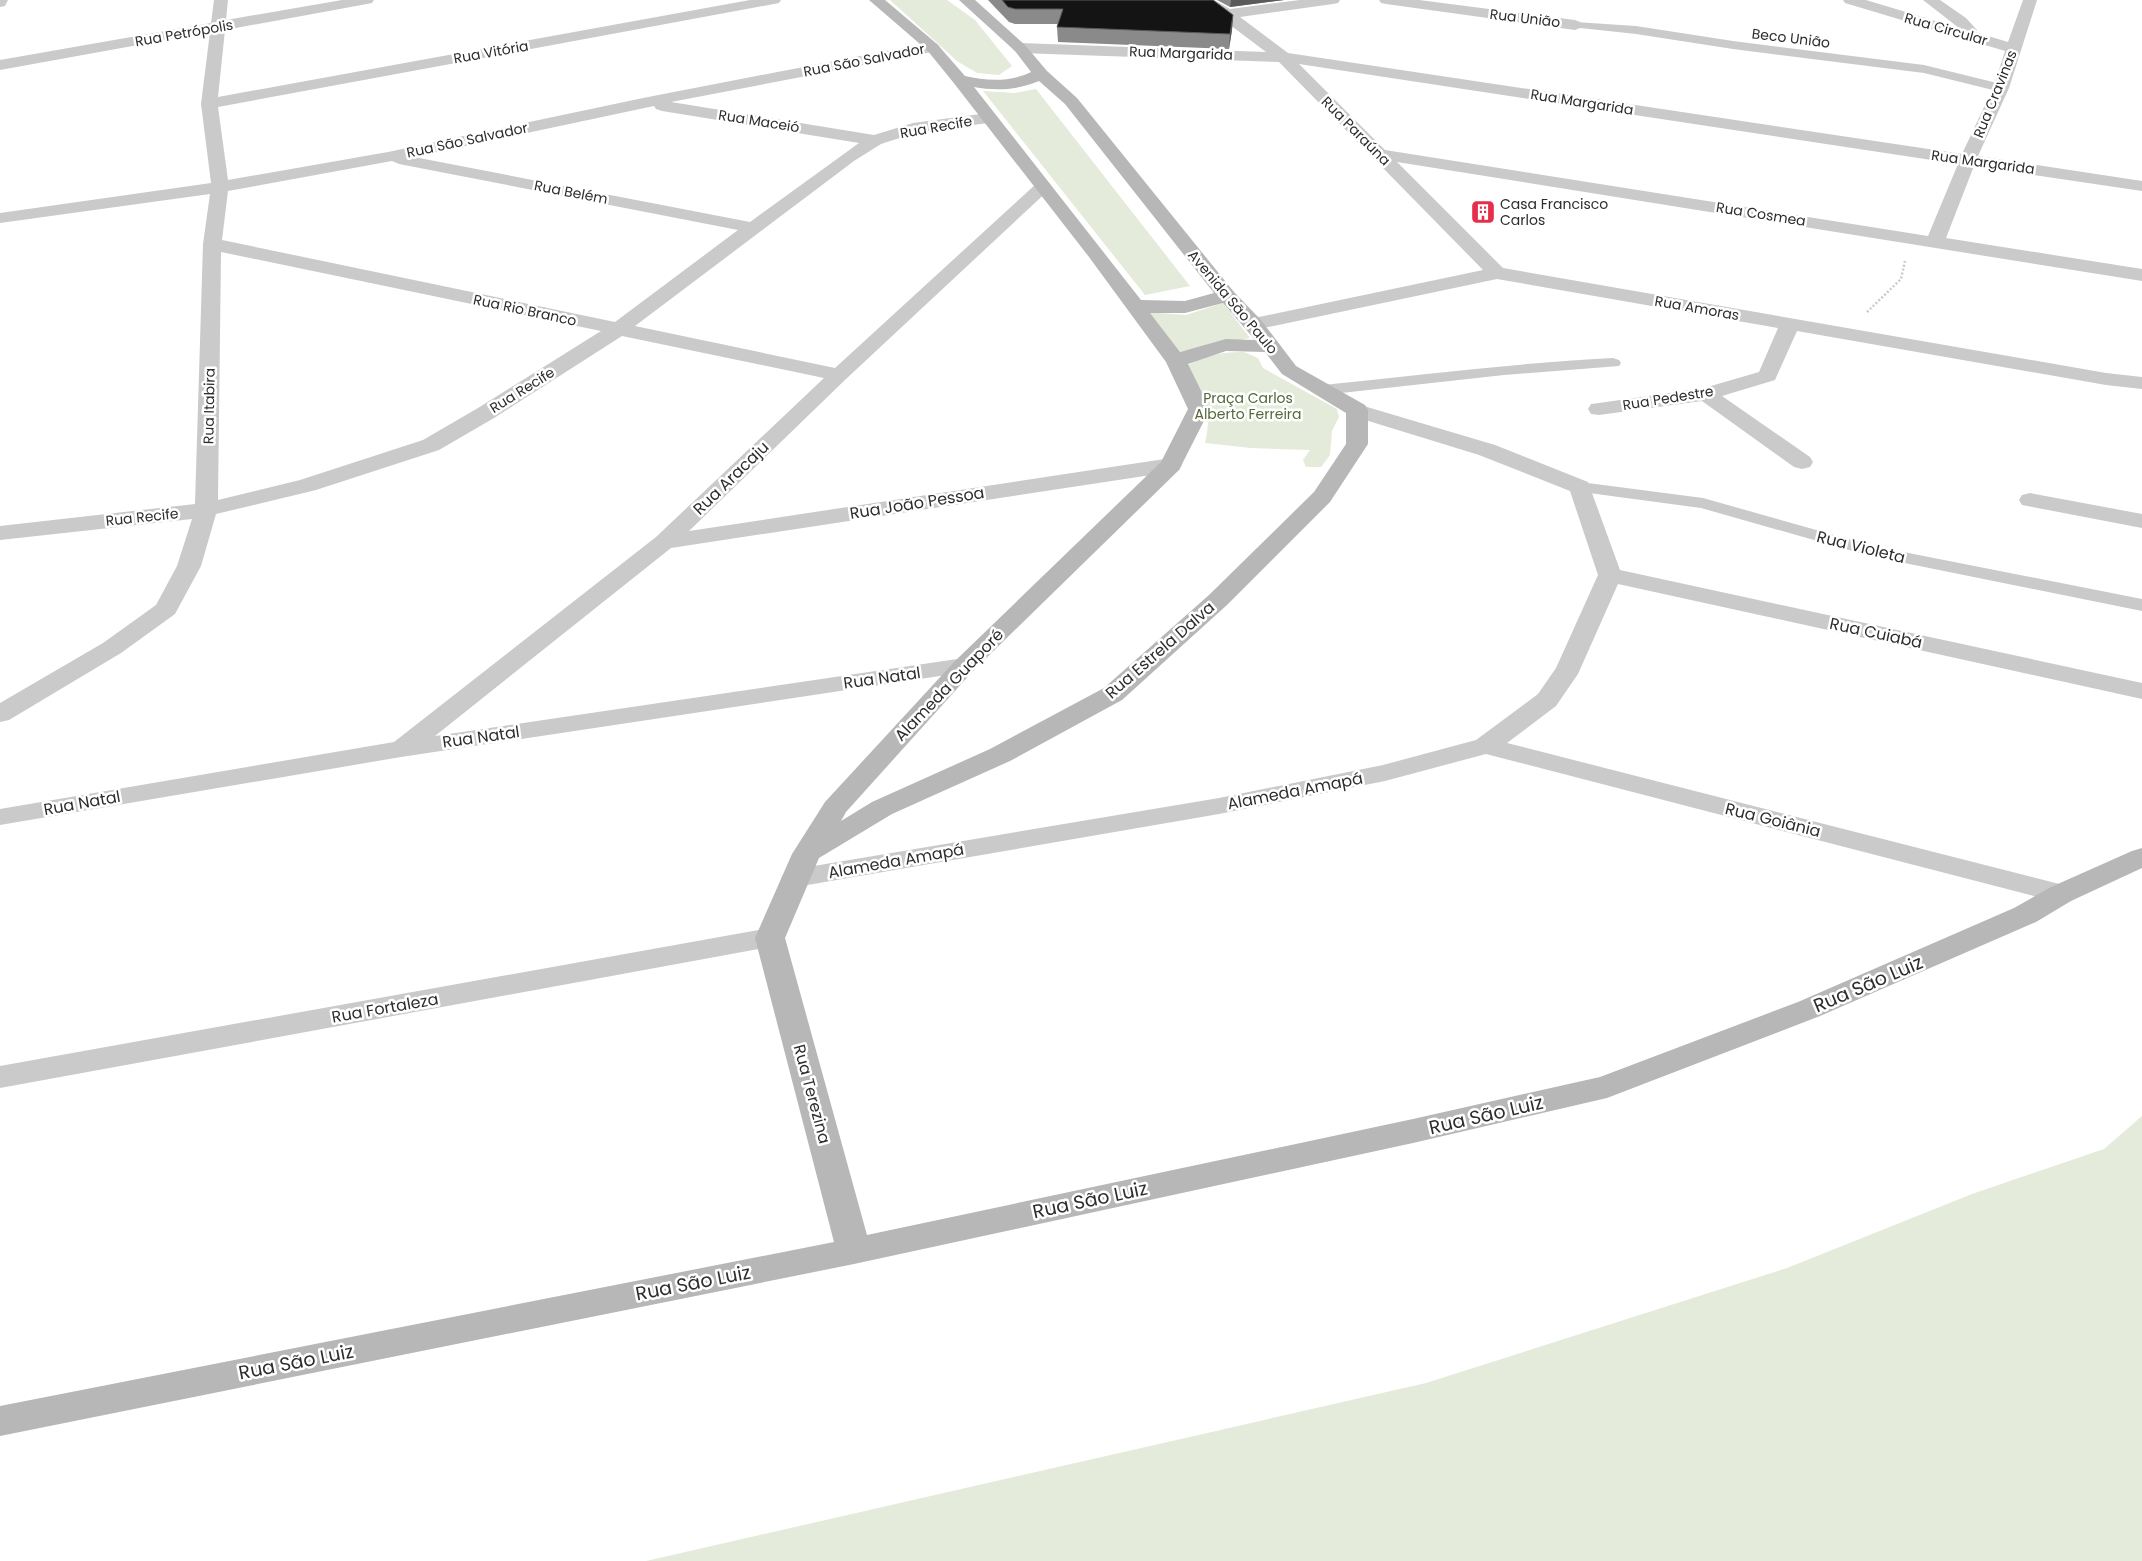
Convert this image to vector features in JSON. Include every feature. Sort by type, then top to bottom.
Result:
[{"type":"street","name":"Rua Itabira","points":[[0,714],[112,648],[166,609],[190,566],[206,510],[212,244],[220,187],[209,104],[219,26],[220,0]]},
{"type":"street","name":"Rua Petrópolis","points":[[0,65],[367,0]]},
{"type":"street","name":"Rua Vitória","points":[[209,104],[774,0]]},
{"type":"street","points":[[876,0],[932,47],[959,79],[1135,305],[1176,361],[1198,409],[1171,465]]},
{"type":"street","name":"Avenida São Paulo","points":[[966,0],[1020,48],[1040,74],[1071,101],[1226,296],[1254,324],[1289,370],[1357,410],[1487,450],[1580,487]]},
{"type":"street","name":"Rua Paraúna","points":[[1204,0],[1227,14],[1283,57],[1498,274]]},
{"type":"street","points":[[1227,14],[1333,0]]},
{"type":"street","name":"Rua União","points":[[1386,0],[1575,24]]},
{"type":"street","name":"Rua Circular","points":[[1850,0],[2014,49]]},
{"type":"street","points":[[1930,0],[1961,22],[1977,38]]},
{"type":"street","name":"Rua Cravinas","points":[[1935,242],[2000,88],[2030,0]]},
{"type":"street","name":"Rua São Salvador","points":[[0,218],[220,187],[388,157],[643,103],[932,47]]},
{"type":"street","name":"Rua Margarida","points":[[1020,48],[1283,57],[2142,186]]},
{"type":"street","points":[[959,79],[974,83],[1000,85],[1030,80],[1040,74]]},
{"type":"street","name":"Rua Maceió","points":[[643,103],[875,140]]},
{"type":"street","name":"Rua Recife","points":[[0,534],[206,510],[308,485],[431,445],[486,413],[617,330],[848,157],[875,140],[913,128],[988,118]]},
{"type":"street","name":"Rua Cosmea","points":[[1379,154],[2142,275]]},
{"type":"street","name":"Rua Belém","points":[[388,157],[754,228]]},
{"type":"street","name":"Rua Aracaju","points":[[401,749],[664,542],[839,375],[1043,187]]},
{"type":"street","name":"Rua Rio Branco","points":[[212,244],[839,375]]},
{"type":"street","name":"Rua Amoras","points":[[1254,324],[1498,274],[2142,383]]},
{"type":"street","points":[[1135,305],[1162,308],[1191,306],[1210,299],[1226,296]]},
{"type":"street","name":"Rua Pedestre","points":[[1600,409],[1706,394],[1768,376],[1790,324]]},
{"type":"street","points":[[1176,361],[1198,352],[1226,345],[1271,346]]},
{"type":"street","points":[[1706,394],[1802,462]]},
{"type":"street","name":"Rua Estrela Dalva","points":[[801,866],[882,808],[1000,756],[1113,694],[1218,600],[1322,497],[1357,444],[1357,410]]},
{"type":"street","name":"Rua João Pessoa","points":[[664,542],[1171,465]]},
{"type":"street","name":"Alameda Guaporé","points":[[770,938],[801,866],[835,808],[964,666],[1171,465]]},
{"type":"street","points":[[1580,487],[1610,575]]},
{"type":"street","points":[[2030,500],[2142,521]]},
{"type":"street","name":"Alameda Amapá","points":[[801,866],[1219,806],[1385,773],[1486,746],[1547,700],[1569,669],[1610,575]]},
{"type":"street","name":"Rua Cuiabá","points":[[1610,575],[2142,691]]},
{"type":"street","name":"Rua Natal","points":[[0,817],[401,749],[964,666]]},
{"type":"street","name":"Rua Goiânia","points":[[1486,746],[2061,894]]},
{"type":"street","name":"Rua São Luiz","points":[[0,1420],[854,1251],[1413,1131],[1607,1087],[1809,1009],[2025,915],[2061,894],[2142,857]]},
{"type":"street","name":"Rua Fortaleza","points":[[0,1077],[770,938]]},
{"type":"street","name":"Rua Terezina","points":[[770,938],[854,1251]]},
{"type":"lane","name":"Beco União","points":[[1575,24],[1636,30],[1733,45],[1924,69],[2000,88]]},
{"type":"lane","points":[[1323,390],[1461,374],[1613,363]]},
{"type":"lane","name":"Rua Violeta","points":[[1580,487],[1702,503],[1870,551],[2142,606]]},
{"type":"path","points":[[1846,333],[1900,279]]},
{"type":"green space","points":[[890,0],[947,0],[975,20],[1012,66],[999,75],[977,73],[957,61]]},
{"type":"green space","points":[[1036,89],[1190,286],[1145,295],[983,91],[1015,93]]},
{"type":"green space","points":[[1223,303],[1250,338],[1178,352],[1147,312],[1186,315]]},
{"type":"green space","name":"Praça Carlos Alberto Ferreira","points":[[1244,352],[1258,358],[1263,368],[1337,409],[1339,417],[1332,431],[1330,455],[1321,467],[1306,467],[1303,460],[1310,450],[1251,448],[1205,443],[1208,420],[1207,411],[1202,394],[1186,366],[1214,355]]},
{"type":"green space","points":[[2142,1116],[2142,1561],[646,1561],[1426,1383],[1787,1268],[1972,1194],[2104,1149]]},
{"type":"building","points":[[1002,0],[1213,0],[1233,15],[1230,34],[1057,27],[1063,9],[1015,9],[1008,7]]},
{"type":"place","name":"Casa Francisco Carlos","points":[[1483,212]]}]
